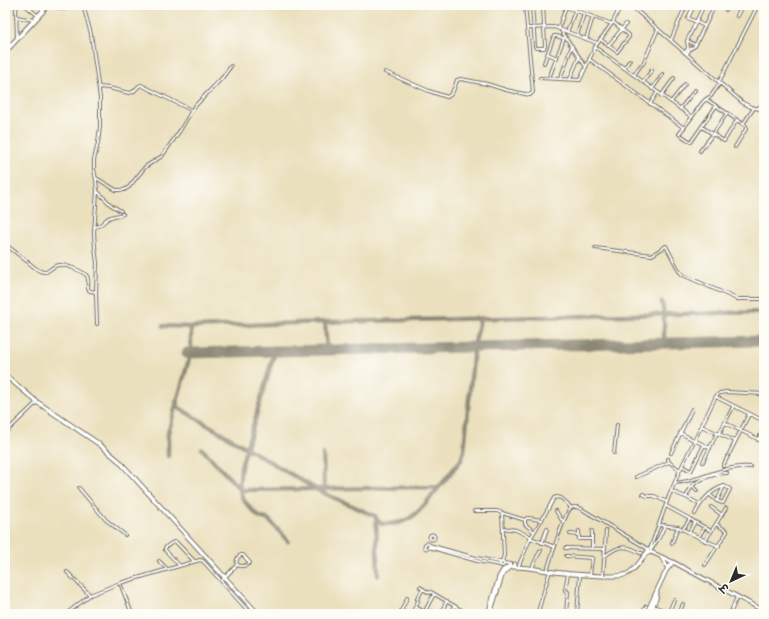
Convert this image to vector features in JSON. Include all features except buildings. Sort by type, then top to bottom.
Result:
[{"type":"main road","points":[[5,52],[48,5]]},
{"type":"main road","points":[[5,375],[37,402],[99,444],[119,462],[256,614]]},
{"type":"street","points":[[17,5],[17,39]]},
{"type":"street","points":[[25,5],[38,16]]},
{"type":"street","points":[[48,5],[64,9]]},
{"type":"street","points":[[83,5],[91,34],[100,98],[100,127],[94,160],[97,191],[94,227],[97,257],[97,324]]},
{"type":"street","points":[[385,72],[447,97],[450,95],[458,80],[461,79],[530,95],[532,92],[525,5]]},
{"type":"street","points":[[532,5],[536,48],[543,48],[545,46],[543,5]]},
{"type":"street","points":[[561,5],[613,23],[629,35],[617,52],[600,39]]},
{"type":"street","points":[[540,78],[580,80],[594,47],[613,23],[621,5]]},
{"type":"street","points":[[630,5],[743,102],[751,107],[764,110]]},
{"type":"street","points":[[671,40],[686,5]]},
{"type":"street","points":[[694,5],[688,18],[705,26]]},
{"type":"street","points":[[686,53],[688,48],[687,41],[704,5]]},
{"type":"street","points":[[726,10],[729,5]]},
{"type":"street","points":[[737,16],[742,5]]},
{"type":"street","points":[[691,142],[680,134],[702,103],[711,96],[720,82],[757,5]]},
{"type":"street","points":[[566,7],[559,27],[586,67]]},
{"type":"street","points":[[686,53],[695,45],[714,7]]},
{"type":"street","points":[[567,32],[575,11]]},
{"type":"street","points":[[577,35],[584,14]]},
{"type":"street","points":[[16,17],[34,20]]},
{"type":"street","points":[[586,39],[594,17]]},
{"type":"street","points":[[608,46],[626,24]]},
{"type":"street","points":[[528,28],[554,27],[597,43]]},
{"type":"street","points":[[634,75],[642,65],[658,29]]},
{"type":"street","points":[[544,63],[554,36],[565,38]]},
{"type":"street","points":[[549,79],[565,38]]},
{"type":"street","points":[[687,41],[695,45]]},
{"type":"street","points":[[560,79],[572,46]]},
{"type":"street","points":[[594,47],[692,117]]},
{"type":"street","points":[[548,54],[557,58]]},
{"type":"street","points":[[570,79],[579,57]]},
{"type":"street","points":[[589,60],[684,128]]},
{"type":"street","points":[[624,68],[630,60]]},
{"type":"street","points":[[96,178],[116,190],[121,191],[128,188],[145,167],[162,156],[192,110],[223,77],[231,66]]},
{"type":"street","points":[[643,82],[652,70]]},
{"type":"street","points":[[652,89],[663,74]]},
{"type":"street","points":[[662,96],[674,78]]},
{"type":"street","points":[[671,102],[685,84]]},
{"type":"street","points":[[99,87],[129,93],[133,92],[141,85],[192,110]]},
{"type":"street","points":[[680,109],[695,90]]},
{"type":"street","points":[[650,104],[657,93]]},
{"type":"street","points":[[706,99],[746,126],[746,129],[735,147]]},
{"type":"street","points":[[757,109],[764,104]]},
{"type":"street","points":[[689,145],[716,106]]},
{"type":"street","points":[[743,124],[754,108]]},
{"type":"street","points":[[700,152],[727,113]]},
{"type":"street","points":[[702,127],[724,141],[737,120]]},
{"type":"street","points":[[97,191],[110,205],[121,211]]},
{"type":"street","points":[[94,227],[100,226],[110,217],[123,214]]},
{"type":"street","points":[[5,244],[43,272],[47,272],[58,265],[77,270],[88,279],[88,289],[96,292]]},
{"type":"street","points":[[595,248],[652,255],[666,246],[679,271],[683,275],[737,299],[764,299]]},
{"type":"street","points":[[650,550],[680,470],[716,397],[720,393],[726,392],[764,394]]},
{"type":"street","points":[[716,397],[764,421]]},
{"type":"street","points":[[5,433],[37,402]]},
{"type":"street","points":[[703,462],[733,406]]},
{"type":"street","points":[[671,453],[692,409]]},
{"type":"street","points":[[723,466],[749,414]]},
{"type":"street","points":[[725,423],[764,442]]},
{"type":"street","points":[[614,453],[617,425]]},
{"type":"street","points":[[701,426],[735,442]]},
{"type":"street","points":[[758,440],[764,428]]},
{"type":"street","points":[[680,433],[710,448]]},
{"type":"street","points":[[682,466],[691,471],[704,445]]},
{"type":"street","points":[[668,459],[669,462],[680,470]]},
{"type":"street","points":[[636,477],[669,462]]},
{"type":"street","points":[[675,483],[738,467],[751,467]]},
{"type":"street","points":[[686,497],[692,486],[700,480],[722,473],[727,473]]},
{"type":"street","points":[[692,486],[697,491]]},
{"type":"street","points":[[709,494],[717,501],[724,503],[730,490],[724,486]]},
{"type":"street","points":[[695,514],[703,500],[709,494],[724,486]]},
{"type":"street","points":[[717,501],[724,486]]},
{"type":"street","points":[[79,488],[106,520],[125,535]]},
{"type":"street","points":[[671,491],[700,505]]},
{"type":"street","points":[[643,494],[647,496],[654,496],[667,502]]},
{"type":"street","points":[[519,565],[531,537],[554,498],[561,498],[571,508]]},
{"type":"street","points":[[666,506],[712,531]]},
{"type":"street","points":[[711,507],[722,515]]},
{"type":"street","points":[[541,614],[539,612],[539,608],[555,547],[571,508]]},
{"type":"street","points":[[571,508],[580,508],[660,556],[764,611]]},
{"type":"street","points":[[705,541],[726,508]]},
{"type":"street","points":[[556,510],[564,522]]},
{"type":"street","points":[[474,511],[497,511],[525,520],[528,518],[542,520]]},
{"type":"street","points":[[502,513],[504,555],[502,564]]},
{"type":"street","points":[[683,529],[690,519]]},
{"type":"street","points":[[525,520],[525,524],[534,532]]},
{"type":"street","points":[[689,532],[695,522]]},
{"type":"street","points":[[705,565],[727,531],[716,524]]},
{"type":"street","points":[[660,525],[678,527],[718,546]]},
{"type":"street","points":[[429,546],[477,561],[580,575],[624,575],[632,570],[660,538],[665,525]]},
{"type":"street","points":[[672,543],[678,527]]},
{"type":"street","points":[[698,537],[705,527]]},
{"type":"street","points":[[503,528],[516,530],[542,543],[555,547]]},
{"type":"street","points":[[542,543],[547,529]]},
{"type":"street","points":[[434,530],[434,536],[434,539],[432,540],[430,538],[434,530]]},
{"type":"street","points":[[579,531],[579,539],[592,539]]},
{"type":"street","points":[[592,531],[592,549]]},
{"type":"street","points":[[603,576],[606,531]]},
{"type":"street","points":[[570,534],[579,535]]},
{"type":"street","points":[[179,565],[165,550],[172,542],[176,542],[194,561]]},
{"type":"street","points":[[565,548],[605,549]]},
{"type":"street","points":[[605,556],[615,549],[622,548],[631,548],[642,553]]},
{"type":"street","points":[[531,568],[541,550]]},
{"type":"street","points":[[241,555],[243,555],[250,563],[244,566],[238,565],[237,559],[241,555]]},
{"type":"street","points":[[566,556],[592,558],[590,575]]},
{"type":"street","points":[[660,556],[667,569]]},
{"type":"street","points":[[66,614],[90,595],[120,583],[200,560],[203,561],[251,614]]},
{"type":"street","points":[[667,569],[668,560]]},
{"type":"street","points":[[159,561],[167,569]]},
{"type":"street","points":[[646,614],[667,569],[673,562]]},
{"type":"street","points":[[224,578],[238,565]]},
{"type":"street","points":[[489,614],[504,573],[512,565],[531,568]]},
{"type":"street","points":[[667,569],[678,565]]},
{"type":"street","points":[[67,572],[90,595]]},
{"type":"street","points":[[568,573],[565,590],[568,592],[566,612],[576,614],[580,575]]},
{"type":"street","points":[[120,583],[132,614]]},
{"type":"street","points":[[420,587],[468,614]]},
{"type":"street","points":[[417,614],[413,613],[423,590]]},
{"type":"street","points":[[649,614],[656,597],[656,593]]},
{"type":"street","points":[[426,609],[434,594]]},
{"type":"street","points":[[730,614],[738,597]]},
{"type":"street","points":[[407,598],[401,611],[409,614]]},
{"type":"street","points":[[669,613],[674,600]]},
{"type":"street","points":[[432,611],[438,614],[447,601]]},
{"type":"street","points":[[679,614],[683,604]]},
{"type":"street","points":[[452,610],[454,606]]},
{"type":"street","points":[[642,614],[646,606]]},
{"type":"street","points":[[652,606],[674,614]]},
{"type":"street","points":[[416,607],[427,614]]},
{"type":"street","points":[[658,614],[660,609]]},
{"type":"taxiway","points":[[662,302],[664,315],[664,343]]},
{"type":"taxiway","points":[[163,326],[191,327],[325,322],[764,312]]},
{"type":"taxiway","points":[[202,449],[239,488],[244,490],[440,486],[461,460],[464,451],[474,347],[480,319]]},
{"type":"taxiway","points":[[325,322],[327,350]]},
{"type":"taxiway","points":[[168,456],[168,433],[191,353],[191,327]]},
{"type":"taxiway","points":[[275,351],[241,467],[240,488],[241,495],[250,508],[259,517],[269,520],[288,541]]},
{"type":"taxiway","points":[[176,401],[179,408],[321,492],[375,516],[382,524],[399,523],[407,520],[422,508],[439,487]]},
{"type":"taxiway","points":[[323,454],[324,489]]},
{"type":"taxiway","points":[[376,519],[378,576]]},
{"type":"runway","points":[[187,353],[764,341]]}]
